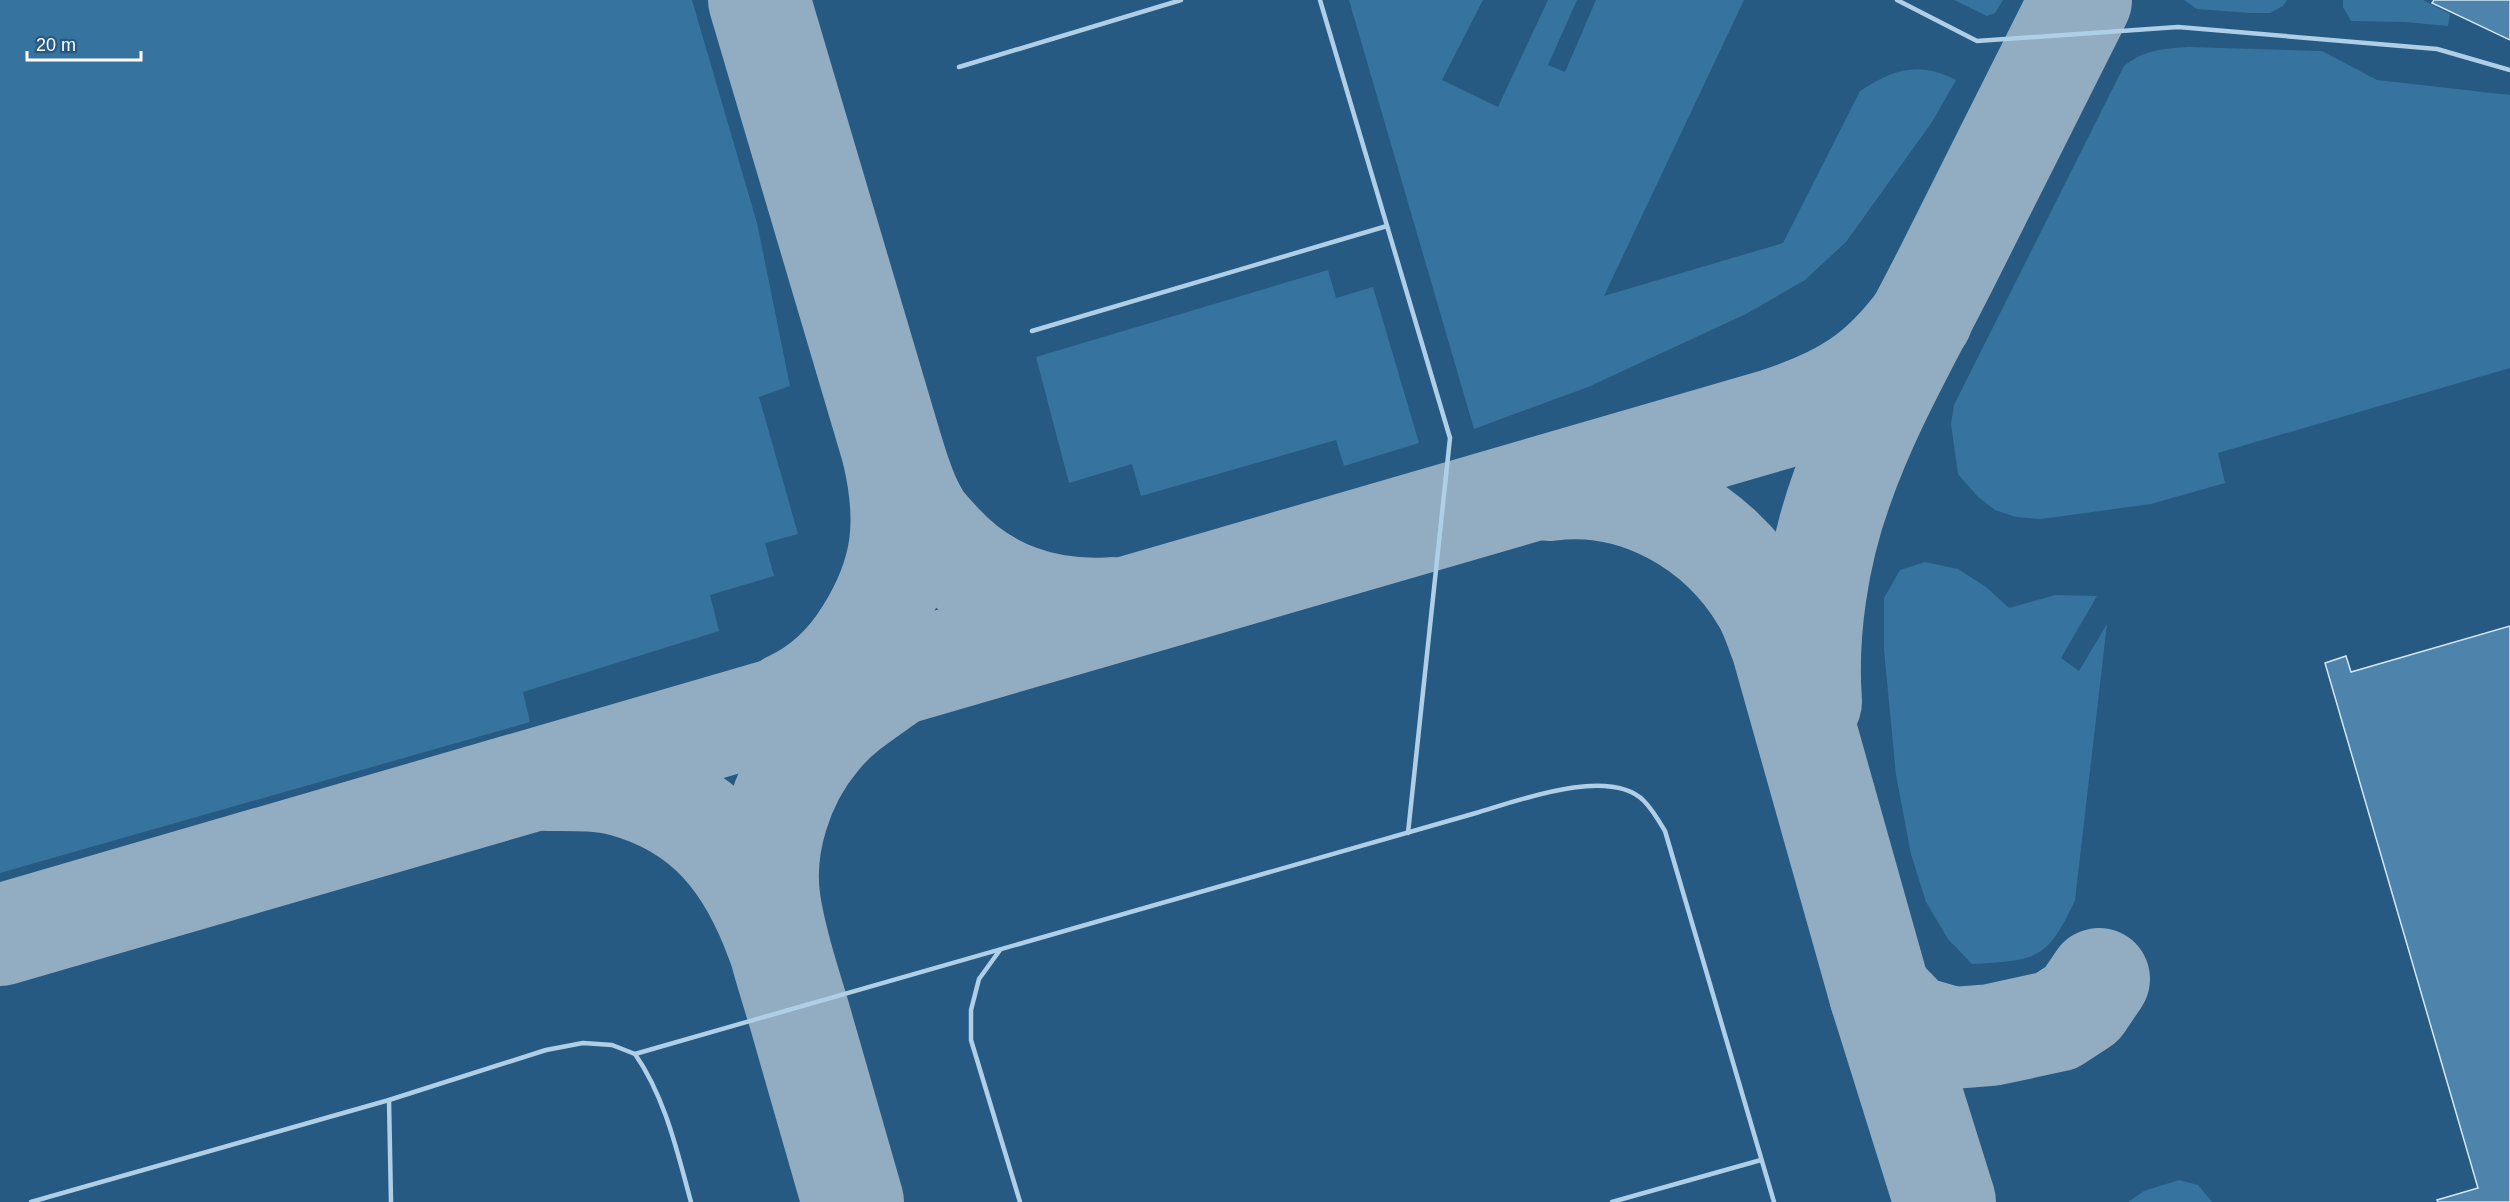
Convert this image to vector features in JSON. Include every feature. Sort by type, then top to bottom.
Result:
[{"type":"lane","points":[[959,67],[1181,0]]},
{"type":"lane","points":[[1320,0],[1450,438],[1408,833]]},
{"type":"lane","points":[[1897,0],[1977,41],[2178,27],[2437,50],[2510,70]]},
{"type":"lane","points":[[1032,332],[1387,226]]},
{"type":"lane","points":[[635,1054],[1553,791],[1600,784],[1643,799],[1665,831],[1774,1202]]},
{"type":"lane","points":[[1000,949],[979,979],[971,1010],[971,1040],[1020,1202]]},
{"type":"lane","points":[[31,1202],[388,1100],[546,1050],[583,1043],[612,1045],[635,1054],[650,1075],[672,1135],[691,1202]]},
{"type":"lane","points":[[388,1100],[391,1202]]},
{"type":"lane","points":[[1612,1202],[1761,1160]]},
{"type":"shaded area","points":[[0,0],[692,0],[757,223],[790,386],[759,397],[798,534],[765,543],[774,576],[710,595],[719,631],[523,692],[530,722],[0,873]]},
{"type":"shaded area","points":[[1349,0],[1483,0],[1442,80],[1498,107],[1548,0],[1577,0],[1548,65],[1565,72],[1596,0],[1744,0],[1604,296],[1783,243],[1860,91],[1884,77],[1907,70],[1930,71],[1956,80],[1932,122],[1846,242],[1805,280],[1746,314],[1588,387],[1474,429]]},
{"type":"shaded area","points":[[1954,0],[2003,0],[1995,13],[1987,16]]},
{"type":"shaded area","points":[[2184,0],[2287,0],[2283,6],[2270,13],[2250,13],[2197,9]]},
{"type":"shaded area","points":[[2343,0],[2423,0],[2450,14],[2448,26],[2351,21],[2343,7]]},
{"type":"shaded area","points":[[2189,47],[2322,51],[2377,80],[2510,95],[2510,368],[2218,453],[2225,483],[2151,504],[2041,519],[2016,517],[1995,510],[1978,497],[1958,474],[1951,424],[1954,405],[2124,66],[2147,53]]},
{"type":"shaded area","points":[[1328,270],[1336,298],[1373,287],[1419,443],[1344,466],[1336,440],[1141,496],[1132,464],[1069,483],[1036,357]]},
{"type":"shaded area","points":[[1925,562],[1958,569],[1986,587],[2009,608],[2055,595],[2097,596],[2061,658],[2079,671],[2107,624],[2075,900],[2056,935],[2047,946],[2025,958],[1972,964],[1948,939],[1926,902],[1911,854],[1896,775],[1884,650],[1884,598],[1900,570]]},
{"type":"shaded area","points":[[2179,1180],[2198,1185],[2212,1202],[2128,1202],[2144,1191]]},
{"type":"building","points":[[2434,0],[2510,0],[2510,40],[2432,3]]},
{"type":"building","points":[[2510,626],[2510,1202],[2438,1202],[2437,1200],[2478,1188],[2325,663],[2346,656],[2351,672]]},
{"type":"taxiway","points":[[759,0],[892,449],[906,490],[919,517],[958,559],[997,586],[1019,596],[1064,607],[1113,608]]},
{"type":"taxiway","points":[[1811,702],[1810,648],[1820,566],[1826,539],[1852,460],[1890,378],[2081,0]]},
{"type":"taxiway","points":[[0,935],[1777,419],[1822,402],[1859,381],[1891,354],[1922,317]]},
{"type":"taxiway","points":[[789,703],[812,690],[842,665],[879,611],[895,568],[902,524],[901,501],[893,453]]},
{"type":"taxiway","points":[[1549,490],[1581,488],[1613,492],[1643,500],[1672,513],[1723,550],[1744,573],[1765,604],[1782,646],[1880,994],[1945,1202]]},
{"type":"taxiway","points":[[853,1202],[779,946],[770,904],[769,860],[777,816],[794,774],[806,755],[835,721],[889,680]]},
{"type":"taxiway","points":[[547,780],[586,780],[624,786],[653,796],[679,809],[702,825],[721,844],[753,888],[777,942]]},
{"type":"taxiway","points":[[1880,994],[1911,1026],[1953,1038],[1991,1035],[2056,1021],[2082,1004],[2099,979]]}]
